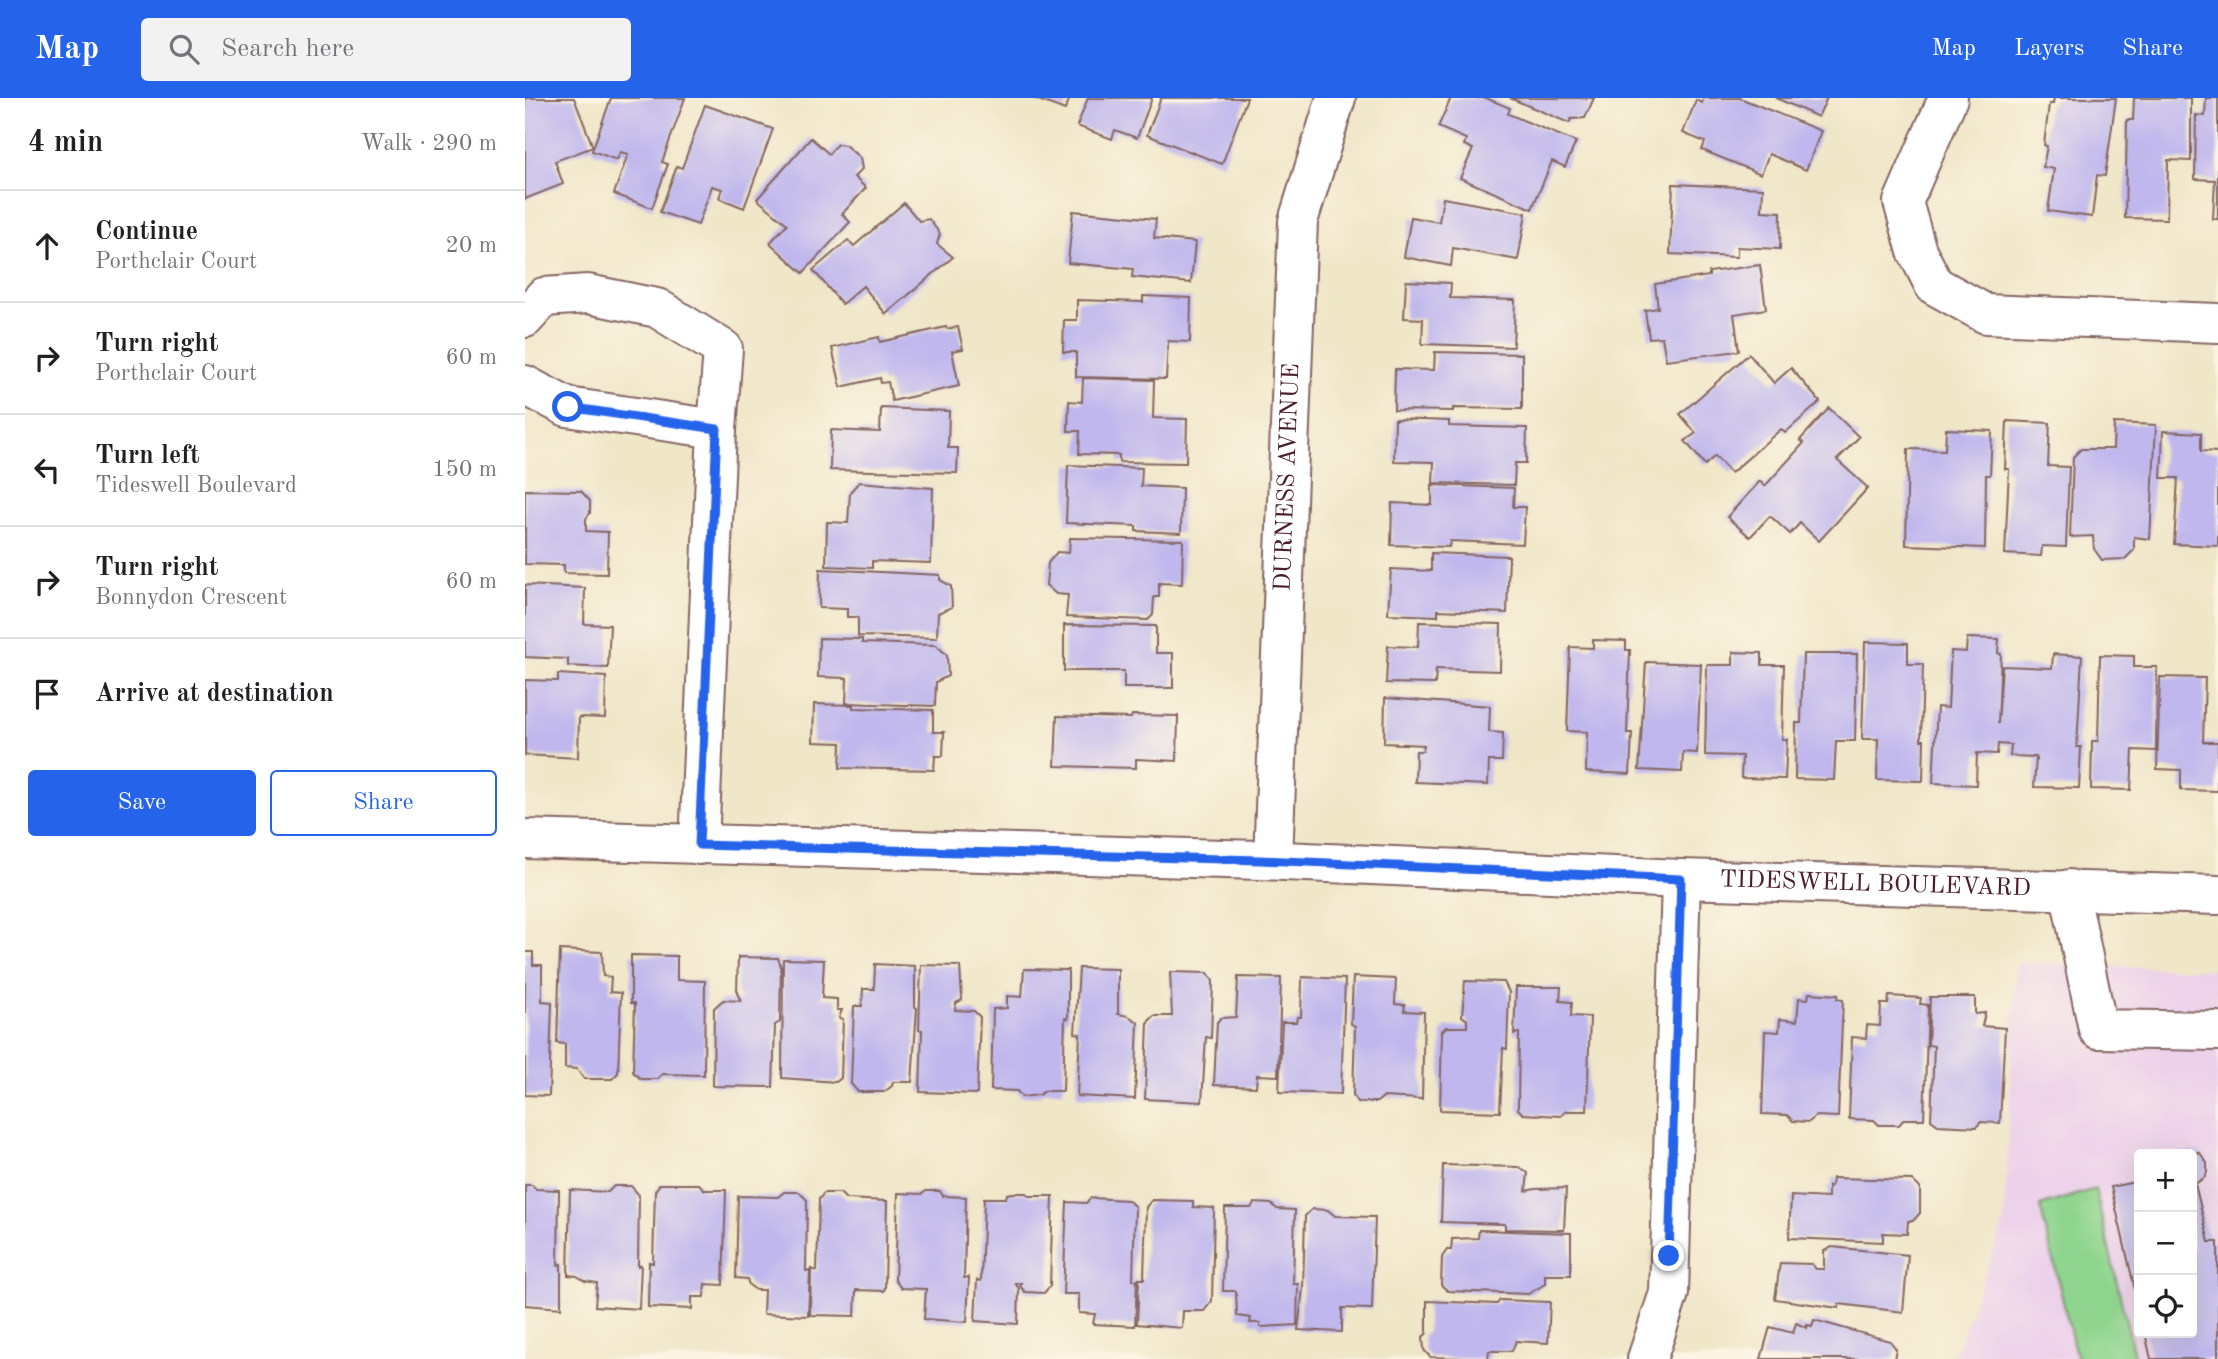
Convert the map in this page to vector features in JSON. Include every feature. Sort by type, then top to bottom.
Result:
[{"type":"street","name":"DURNESS AVENUE","points":[[1273,860],[1298,221],[1336,98]]},
{"type":"street","points":[[1948,98],[1903,202],[1917,251],[1934,285],[1986,314],[2218,323]]},
{"type":"street","points":[[525,318],[544,297],[588,295],[657,308],[723,349],[717,429],[699,845]]},
{"type":"street","points":[[525,385],[568,407],[717,429]]},
{"type":"street","name":"TIDESWELL BOULEVARD","points":[[525,839],[1273,860],[1681,879],[2218,895]]},
{"type":"street","points":[[1647,1359],[1669,1293],[1681,879]]},
{"type":"street","points":[[2070,889],[2098,1029],[2218,1031]]},
{"type":"shaded area","points":[[2016,963],[2218,970],[2218,1359],[1953,1359],[2004,1222]]},
{"type":"green space","points":[[2095,1189],[2135,1359],[2077,1359],[2040,1206]]},
{"type":"building","points":[[525,98],[574,98],[593,147],[555,161],[563,184],[525,199]]},
{"type":"building","points":[[611,98],[685,98],[662,162],[668,164],[652,208],[614,194],[628,154],[620,152],[617,160],[592,151]]},
{"type":"building","points":[[1033,98],[1070,98],[1065,110]]},
{"type":"building","points":[[1088,98],[1152,98],[1137,138],[1115,130],[1112,139],[1077,126]]},
{"type":"building","points":[[1161,98],[1247,98],[1222,164],[1147,135]]},
{"type":"building","points":[[1451,98],[1486,98],[1510,108],[1508,114],[1576,142],[1565,167],[1552,161],[1532,209],[1460,178],[1473,149],[1464,145],[1466,139],[1438,127]]},
{"type":"building","points":[[1510,98],[1594,98],[1585,118],[1571,119],[1569,123]]},
{"type":"building","points":[[1704,98],[1740,98],[1821,131],[1806,170],[1769,154],[1761,174],[1702,150],[1705,142],[1683,133],[1696,100],[1702,103]]},
{"type":"building","points":[[1776,98],[1827,98],[1818,117]]},
{"type":"building","points":[[2054,98],[2116,98],[2105,176],[2097,175],[2092,217],[2048,211],[2054,169],[2043,167],[2047,146],[2044,145],[2049,104],[2053,104]]},
{"type":"building","points":[[2134,98],[2191,98],[2191,161],[2168,160],[2167,219],[2125,218],[2127,120],[2133,120]]},
{"type":"building","points":[[2206,98],[2218,98],[2218,219],[2213,219],[2215,180],[2195,179],[2196,115],[2205,116]]},
{"type":"building","points":[[705,105],[773,129],[744,208],[719,198],[722,189],[712,186],[698,225],[660,212],[677,166],[682,168]]},
{"type":"building","points":[[811,138],[829,154],[837,144],[845,145],[860,158],[862,169],[854,177],[866,188],[842,214],[850,222],[803,273],[770,243],[787,224],[757,199]]},
{"type":"building","points":[[1673,184],[1763,188],[1762,211],[1781,212],[1780,249],[1737,247],[1737,257],[1670,254]]},
{"type":"building","points":[[1443,198],[1526,213],[1518,260],[1453,248],[1451,266],[1404,257],[1411,217],[1439,222]]},
{"type":"building","points":[[904,203],[919,221],[929,219],[940,234],[937,244],[953,257],[886,314],[863,286],[842,304],[813,270],[848,240],[854,246]]},
{"type":"building","points":[[1073,211],[1156,219],[1154,238],[1195,242],[1191,283],[1132,277],[1133,269],[1068,263]]},
{"type":"building","points":[[1760,265],[1766,309],[1734,314],[1739,351],[1666,360],[1662,337],[1649,338],[1645,310],[1658,308],[1655,284],[1709,276],[1709,272]]},
{"type":"building","points":[[1406,281],[1451,283],[1450,298],[1515,300],[1513,347],[1422,344],[1423,319],[1404,318]]},
{"type":"building","points":[[1143,296],[1191,298],[1190,342],[1168,341],[1166,379],[1076,377],[1076,352],[1063,352],[1064,320],[1077,320],[1077,300],[1143,302]]},
{"type":"building","points":[[946,327],[958,327],[963,349],[952,351],[959,386],[892,401],[888,382],[881,383],[880,378],[841,387],[832,348],[879,337],[880,342]]},
{"type":"building","points":[[1435,352],[1522,354],[1522,409],[1394,410],[1395,369],[1434,370]]},
{"type":"building","points":[[1749,354],[1774,383],[1791,368],[1820,402],[1785,433],[1781,429],[1731,473],[1715,456],[1705,465],[1685,441],[1696,433],[1680,414]]},
{"type":"building","points":[[1083,378],[1154,380],[1153,418],[1187,419],[1186,463],[1119,462],[1119,455],[1079,454],[1080,431],[1068,431],[1069,401],[1082,402]]},
{"type":"building","points":[[881,408],[949,411],[948,448],[958,448],[957,473],[830,470],[831,430],[880,432]]},
{"type":"building","points":[[1829,408],[1859,437],[1837,460],[1868,488],[1819,541],[1800,523],[1790,534],[1770,516],[1750,537],[1727,517],[1760,481],[1765,486],[1804,443],[1800,440]]},
{"type":"building","points":[[1395,419],[1449,421],[1449,426],[1527,428],[1526,463],[1515,463],[1514,485],[1433,483],[1434,462],[1394,461]]},
{"type":"building","points":[[2007,421],[2050,423],[2048,466],[2069,467],[2066,547],[2042,546],[2041,556],[2005,554],[2009,469],[2005,469]]},
{"type":"building","points":[[2114,423],[2156,425],[2150,539],[2134,537],[2134,550],[2125,559],[2102,560],[2094,549],[2093,536],[2070,537],[2073,457],[2081,449],[2113,449]]},
{"type":"building","points":[[1946,429],[1992,431],[1990,475],[1986,475],[1985,548],[1906,545],[1908,449],[1945,450]]},
{"type":"building","points":[[2163,431],[2201,433],[2201,451],[2218,452],[2218,546],[2174,544],[2178,478],[2161,478]]},
{"type":"building","points":[[1068,465],[1142,468],[1141,486],[1182,488],[1181,533],[1136,531],[1136,526],[1066,523]]},
{"type":"building","points":[[859,482],[933,488],[931,563],[872,561],[872,568],[826,566],[827,522],[848,523],[850,492]]},
{"type":"building","points":[[1432,485],[1514,488],[1513,507],[1525,507],[1523,544],[1450,541],[1449,547],[1391,545],[1392,503],[1432,505]]},
{"type":"building","points":[[525,490],[581,491],[590,501],[586,531],[608,532],[607,574],[564,573],[564,565],[525,564]]},
{"type":"building","points":[[1070,538],[1183,540],[1182,584],[1159,583],[1159,597],[1154,597],[1153,615],[1148,620],[1066,617],[1068,595],[1056,594],[1046,585],[1048,563],[1057,552],[1069,553]]},
{"type":"building","points":[[1431,553],[1509,556],[1507,613],[1438,610],[1438,616],[1388,614],[1391,569],[1431,571]]},
{"type":"building","points":[[820,569],[940,575],[940,580],[951,586],[952,607],[938,613],[937,638],[858,636],[858,617],[847,617],[847,609],[819,608]]},
{"type":"building","points":[[525,585],[585,588],[584,624],[610,625],[608,668],[568,666],[568,659],[525,657]]},
{"type":"building","points":[[1419,622],[1501,624],[1500,671],[1436,669],[1435,684],[1386,683],[1388,646],[1418,647]]},
{"type":"building","points":[[1064,625],[1156,626],[1156,653],[1173,653],[1173,688],[1124,688],[1124,671],[1064,671]]},
{"type":"building","points":[[819,638],[862,639],[862,643],[936,645],[947,655],[948,676],[936,682],[935,706],[846,703],[847,678],[818,677]]},
{"type":"building","points":[[1967,638],[1999,639],[1998,653],[2001,654],[1998,724],[2002,666],[2052,668],[2053,654],[2082,656],[2077,747],[2081,747],[2079,788],[2034,787],[2036,757],[2010,756],[2011,745],[1998,744],[1997,754],[1977,753],[1976,785],[1933,783],[1937,707],[1948,708],[1951,651],[1966,652]]},
{"type":"building","points":[[1593,640],[1626,641],[1626,650],[1630,650],[1627,733],[1632,733],[1630,774],[1586,772],[1587,732],[1567,731],[1570,647],[1593,648]]},
{"type":"building","points":[[1865,642],[1908,643],[1908,664],[1923,664],[1923,781],[1877,780],[1878,739],[1862,739]]},
{"type":"building","points":[[1733,652],[1762,653],[1762,665],[1784,665],[1782,739],[1787,739],[1785,779],[1741,778],[1742,756],[1705,755],[1707,665],[1733,665]]},
{"type":"building","points":[[1803,654],[1857,654],[1855,741],[1836,741],[1834,780],[1795,779],[1796,723],[1801,723]]},
{"type":"building","points":[[2100,655],[2134,656],[2134,667],[2157,667],[2156,751],[2133,750],[2131,790],[2091,789],[2092,741],[2098,741]]},
{"type":"building","points":[[1646,662],[1701,664],[1697,753],[1683,752],[1682,772],[1639,770]]},
{"type":"building","points":[[558,674],[606,677],[605,718],[579,717],[578,758],[525,755],[525,680],[558,681]]},
{"type":"building","points":[[2160,677],[2205,678],[2203,742],[2218,742],[2217,791],[2181,790],[2181,770],[2157,769]]},
{"type":"building","points":[[1385,698],[1490,706],[1489,732],[1503,733],[1502,761],[1489,761],[1488,785],[1415,782],[1416,751],[1423,751],[1424,745],[1384,743]]},
{"type":"building","points":[[814,704],[933,710],[933,732],[944,732],[943,756],[935,756],[934,770],[840,768],[841,743],[813,742]]},
{"type":"building","points":[[1132,715],[1178,716],[1177,761],[1136,759],[1136,768],[1055,766],[1057,716],[1131,718]]},
{"type":"building","points":[[560,950],[602,952],[603,976],[611,977],[610,992],[621,993],[618,1073],[612,1079],[584,1079],[577,1069],[565,1068],[565,1044],[557,1043]]},
{"type":"building","points":[[525,952],[533,952],[533,965],[542,965],[542,1001],[552,1002],[549,1096],[525,1095]]},
{"type":"building","points":[[631,955],[677,956],[677,980],[705,981],[704,1075],[662,1074],[657,1079],[641,1079],[633,1072],[635,1003],[631,1003]]},
{"type":"building","points":[[738,957],[778,958],[781,967],[780,1022],[775,1025],[773,1087],[713,1086],[714,1008],[723,1000],[741,1001],[737,993]]},
{"type":"building","points":[[783,959],[824,960],[822,998],[837,999],[837,1010],[842,1010],[839,1018],[843,1019],[841,1078],[836,1082],[782,1078]]},
{"type":"building","points":[[875,964],[915,966],[917,1008],[912,1082],[893,1082],[884,1092],[858,1092],[851,1084],[854,1006],[862,1006],[863,989],[874,989]]},
{"type":"building","points":[[921,965],[960,966],[962,1000],[956,1003],[955,1010],[974,1011],[980,1017],[977,1094],[920,1092]]},
{"type":"building","points":[[1079,968],[1118,969],[1118,1014],[1138,1022],[1135,1099],[1077,1096],[1080,1034],[1075,1033]]},
{"type":"building","points":[[1024,969],[1068,970],[1063,1091],[1044,1091],[1039,1095],[1022,1097],[1017,1091],[991,1090],[993,1009],[1007,1008],[1007,996],[1022,997]]},
{"type":"building","points":[[1170,972],[1208,973],[1213,981],[1211,1038],[1206,1037],[1202,1102],[1145,1099],[1148,1022],[1154,1016],[1172,1016]]},
{"type":"building","points":[[1238,977],[1281,978],[1278,1076],[1257,1075],[1256,1087],[1214,1085],[1217,1022],[1221,1018],[1236,1017]]},
{"type":"building","points":[[1302,977],[1345,979],[1341,1094],[1279,1092],[1282,1022],[1296,1022],[1297,1017],[1301,1017]]},
{"type":"building","points":[[1353,977],[1396,979],[1395,1004],[1405,1005],[1404,1011],[1424,1012],[1422,1099],[1383,1097],[1377,1102],[1358,1102],[1353,1096]]},
{"type":"building","points":[[1465,981],[1504,982],[1509,992],[1507,1049],[1503,1048],[1500,1112],[1440,1110],[1442,1031],[1446,1027],[1467,1027],[1467,1020],[1462,1016]]},
{"type":"building","points":[[1516,987],[1561,987],[1560,1001],[1572,1002],[1571,1016],[1590,1017],[1587,1111],[1566,1111],[1561,1116],[1523,1114],[1518,1109],[1519,1033],[1514,1034]]},
{"type":"building","points":[[1809,993],[1838,995],[1837,999],[1843,1000],[1838,1117],[1816,1116],[1809,1122],[1793,1121],[1787,1115],[1762,1114],[1765,1031],[1779,1032],[1780,1019],[1797,1021],[1799,998],[1808,999]]},
{"type":"building","points":[[1889,996],[1921,998],[1920,1004],[1928,1005],[1924,1119],[1904,1119],[1899,1125],[1879,1125],[1874,1120],[1849,1119],[1852,1037],[1866,1038],[1867,1025],[1880,1026],[1881,1004],[1888,1004]]},
{"type":"building","points":[[1930,997],[1975,997],[1975,1014],[1985,1013],[1982,1026],[2005,1028],[2000,1123],[1980,1122],[1977,1127],[1938,1125],[1931,1120],[1934,1046],[1928,1045]]},
{"type":"building","points":[[2197,1152],[2207,1163],[2205,1177],[2197,1183]]},
{"type":"building","points":[[1443,1165],[1519,1167],[1528,1173],[1526,1191],[1566,1188],[1564,1230],[1505,1229],[1505,1224],[1441,1222]]},
{"type":"building","points":[[1832,1178],[1912,1180],[1920,1188],[1920,1213],[1913,1221],[1908,1221],[1907,1234],[1883,1233],[1883,1242],[1789,1238],[1791,1196],[1828,1198],[1828,1186],[1831,1186]]},
{"type":"building","points":[[2134,1182],[2134,1286],[2111,1187]]},
{"type":"building","points":[[660,1184],[699,1184],[705,1190],[726,1190],[723,1285],[705,1284],[704,1297],[692,1297],[692,1309],[648,1307],[649,1262],[653,1263],[655,1191]]},
{"type":"building","points":[[525,1185],[532,1185],[536,1189],[559,1190],[558,1265],[561,1264],[561,1308],[525,1305]]},
{"type":"building","points":[[614,1186],[631,1186],[639,1195],[639,1309],[595,1306],[597,1283],[568,1275],[570,1190],[608,1192]]},
{"type":"building","points":[[926,1191],[940,1191],[943,1196],[966,1197],[964,1278],[969,1277],[967,1322],[924,1319],[926,1289],[901,1288],[895,1280],[898,1193],[922,1194]]},
{"type":"building","points":[[784,1192],[799,1192],[807,1200],[806,1271],[810,1271],[808,1316],[763,1314],[764,1290],[756,1290],[749,1285],[747,1279],[736,1278],[738,1196],[778,1197]]},
{"type":"building","points":[[2197,1192],[2209,1242],[2218,1242],[2218,1359],[2151,1359],[2146,1338],[2197,1338]]},
{"type":"building","points":[[824,1193],[840,1193],[846,1199],[887,1201],[884,1291],[856,1290],[855,1316],[810,1315],[811,1269],[817,1271],[819,1199]]},
{"type":"building","points":[[1007,1194],[1053,1196],[1050,1286],[1044,1293],[1025,1292],[1020,1286],[1021,1283],[1015,1283],[1019,1289],[1018,1324],[975,1321],[977,1280],[981,1281],[984,1198],[1006,1198]]},
{"type":"building","points":[[1091,1198],[1128,1200],[1135,1207],[1135,1326],[1093,1324],[1095,1314],[1079,1313],[1079,1294],[1063,1294],[1067,1202],[1086,1203]]},
{"type":"building","points":[[1152,1200],[1193,1201],[1193,1207],[1214,1208],[1212,1301],[1204,1311],[1183,1311],[1182,1328],[1137,1324],[1139,1279],[1144,1279],[1146,1207]]},
{"type":"building","points":[[1254,1203],[1295,1210],[1293,1284],[1298,1284],[1297,1325],[1260,1327],[1260,1323],[1250,1323],[1251,1318],[1237,1316],[1236,1291],[1223,1291],[1225,1208],[1251,1208]]},
{"type":"building","points":[[1312,1209],[1328,1210],[1335,1216],[1375,1217],[1372,1309],[1342,1308],[1342,1332],[1298,1330],[1303,1288],[1305,1216]]},
{"type":"building","points":[[1479,1230],[1571,1233],[1571,1275],[1545,1275],[1545,1284],[1528,1294],[1448,1291],[1441,1285],[1442,1257],[1447,1250],[1451,1250],[1452,1239],[1478,1238]]},
{"type":"building","points":[[1832,1247],[1908,1255],[1903,1312],[1839,1304],[1839,1308],[1775,1299],[1780,1263],[1812,1264],[1816,1269],[1824,1269],[1824,1251]]},
{"type":"building","points":[[1500,1300],[1550,1302],[1548,1343],[1516,1341],[1512,1351],[1489,1351],[1488,1359],[1430,1357],[1424,1350],[1427,1301],[1497,1304]]},
{"type":"building","points":[[1814,1320],[1890,1341],[1896,1349],[1894,1359],[1761,1359],[1770,1327],[1793,1333],[1796,1323],[1807,1328],[1807,1325],[1812,1326]]},
{"type":"route","points":[[568,407],[717,429],[699,845],[1260,860],[1681,879],[1669,1256]]}]
